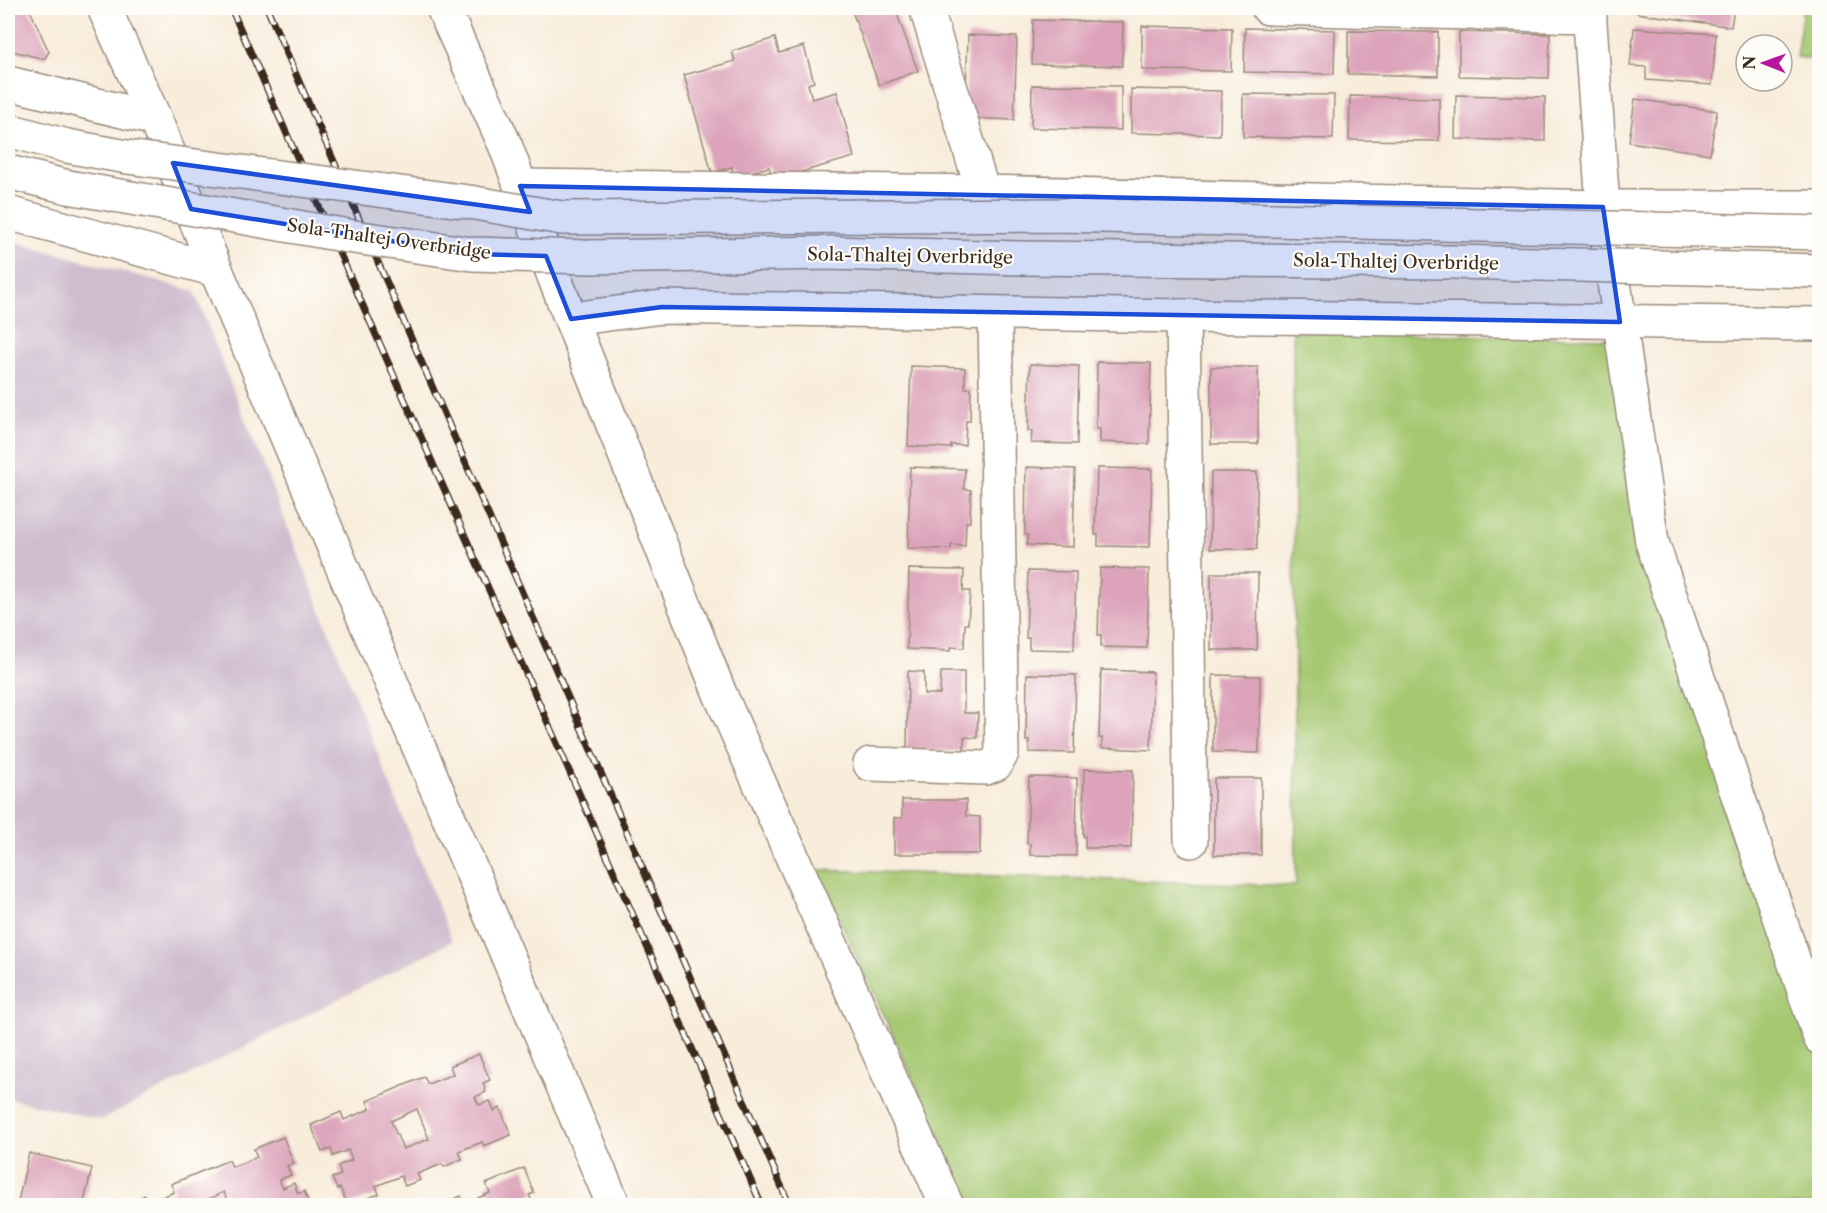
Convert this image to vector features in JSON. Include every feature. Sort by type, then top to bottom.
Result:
[{"type":"street","points":[[104,8],[155,119],[216,270],[614,1206]]},
{"type":"street","points":[[442,8],[506,147],[571,319],[720,694],[947,1206]]},
{"type":"street","points":[[926,8],[983,192]]},
{"type":"street","points":[[1268,8],[1589,12],[1603,207],[1652,542],[1820,1038]]},
{"type":"street","points":[[8,83],[155,119]]},
{"type":"street","points":[[8,130],[67,146],[128,157],[470,202],[562,218],[1060,215],[1820,233]]},
{"type":"street","name":"Sola-Thaltej Overbridge","points":[[8,172],[79,189],[354,237],[472,254],[588,257],[829,253],[1452,262],[1820,271]]},
{"type":"street","points":[[520,186],[983,192],[1603,207],[1820,207]]},
{"type":"street","points":[[8,213],[216,270]]},
{"type":"street","points":[[571,319],[662,307],[1820,324]]},
{"type":"street","points":[[870,764],[986,768],[996,764],[1002,753],[995,313]]},
{"type":"street","points":[[1183,316],[1191,841]]},
{"type":"highlighted area","points":[[173,163],[530,212],[520,186],[1603,207],[1620,322],[1183,316],[662,307],[571,319],[546,256],[472,254],[191,209]]},
{"type":"shaded area","points":[[8,240],[194,291],[452,941],[101,1120],[8,1098]]},
{"type":"green space","points":[[1803,8],[1819,8],[1819,60],[1796,57]]},
{"type":"green space","points":[[1293,332],[1613,338],[1645,544],[1819,1062],[1819,1205],[971,1205],[817,870],[1296,886]]},
{"type":"building","points":[[8,8],[29,8],[49,52],[44,59],[8,50]]},
{"type":"building","points":[[851,8],[882,8],[884,13],[895,9],[918,71],[879,85]]},
{"type":"building","points":[[1638,8],[1734,8],[1731,27],[1637,13]]},
{"type":"building","points":[[1033,20],[1123,22],[1122,66],[1032,64]]},
{"type":"building","points":[[1142,26],[1232,28],[1231,71],[1142,70]]},
{"type":"building","points":[[1245,28],[1335,30],[1334,74],[1244,72]]},
{"type":"building","points":[[1634,28],[1716,34],[1712,85],[1646,80],[1646,67],[1630,66]]},
{"type":"building","points":[[1348,31],[1438,32],[1438,76],[1348,74]]},
{"type":"building","points":[[1459,32],[1550,34],[1549,78],[1459,76]]},
{"type":"building","points":[[968,35],[1017,37],[1014,120],[965,118]]},
{"type":"building","points":[[775,38],[779,53],[804,46],[814,82],[808,84],[812,99],[837,92],[854,157],[773,180],[769,167],[734,177],[732,167],[712,173],[684,75],[735,61],[732,51]]},
{"type":"building","points":[[1032,85],[1121,86],[1121,130],[1031,128]]},
{"type":"building","points":[[1131,89],[1221,91],[1220,135],[1131,133]]},
{"type":"building","points":[[1243,94],[1334,95],[1333,139],[1243,137]]},
{"type":"building","points":[[1456,95],[1545,97],[1545,141],[1455,139]]},
{"type":"building","points":[[1350,96],[1439,98],[1439,141],[1349,140]]},
{"type":"building","points":[[1635,99],[1717,111],[1710,154],[1629,142]]},
{"type":"building","points":[[1097,362],[1151,363],[1149,444],[1100,442],[1100,429],[1096,429]]},
{"type":"building","points":[[1030,364],[1079,366],[1077,444],[1031,443],[1032,431],[1028,431]]},
{"type":"building","points":[[911,366],[965,368],[965,388],[971,388],[970,421],[966,421],[965,445],[951,445],[951,448],[908,446]]},
{"type":"building","points":[[1211,367],[1258,367],[1258,444],[1211,444]]},
{"type":"building","points":[[910,467],[965,469],[964,489],[971,490],[970,522],[966,522],[965,546],[951,545],[951,549],[908,548]]},
{"type":"building","points":[[1026,467],[1075,469],[1073,547],[1027,545],[1028,535],[1025,535]]},
{"type":"building","points":[[1097,468],[1152,469],[1150,547],[1098,546],[1098,535],[1095,535]]},
{"type":"building","points":[[1211,472],[1257,472],[1257,549],[1210,549]]},
{"type":"building","points":[[1100,568],[1149,569],[1147,648],[1101,647],[1101,635],[1098,635]]},
{"type":"building","points":[[909,569],[964,570],[963,591],[970,591],[964,648],[950,647],[950,651],[907,649]]},
{"type":"building","points":[[1028,571],[1076,572],[1074,650],[1029,649],[1029,638],[1026,638]]},
{"type":"building","points":[[1211,573],[1258,573],[1257,650],[1211,650]]},
{"type":"building","points":[[1101,670],[1153,672],[1151,750],[1102,748],[1102,738],[1099,738]]},
{"type":"building","points":[[908,671],[924,672],[924,694],[940,694],[941,672],[964,672],[964,713],[978,713],[977,738],[964,737],[964,751],[907,750]]},
{"type":"building","points":[[1027,674],[1076,675],[1074,753],[1029,752],[1029,741],[1026,741]]},
{"type":"building","points":[[1213,675],[1260,676],[1259,753],[1213,752]]},
{"type":"building","points":[[1084,769],[1133,770],[1131,848],[1085,848],[1085,836],[1083,836]]},
{"type":"building","points":[[1029,777],[1077,778],[1076,856],[1030,855],[1030,844],[1027,844]]},
{"type":"building","points":[[1214,778],[1261,778],[1261,855],[1214,855]]},
{"type":"building","points":[[902,800],[966,800],[966,816],[980,817],[980,854],[894,854],[894,818],[902,818]]},
{"type":"building","points":[[479,1054],[490,1080],[483,1083],[486,1092],[475,1097],[479,1105],[490,1101],[494,1111],[500,1108],[511,1135],[484,1146],[482,1142],[459,1151],[462,1159],[444,1167],[442,1164],[417,1174],[420,1180],[405,1186],[401,1176],[376,1186],[379,1194],[348,1205],[332,1178],[341,1175],[338,1166],[352,1160],[348,1150],[333,1156],[331,1149],[322,1152],[311,1125],[341,1112],[344,1120],[370,1109],[367,1101],[424,1077],[428,1084],[453,1074],[450,1066]],"holes":[[[417,1109],[429,1139],[403,1149],[391,1121]]]},
{"type":"building","points":[[283,1137],[294,1163],[287,1166],[291,1175],[279,1180],[283,1188],[294,1183],[298,1194],[304,1191],[310,1206],[229,1206],[224,1192],[198,1204],[199,1206],[121,1206],[145,1195],[148,1203],[174,1192],[171,1184],[229,1160],[232,1167],[257,1157],[254,1149]]},
{"type":"building","points":[[29,1153],[92,1168],[83,1206],[17,1206]]},
{"type":"building","points":[[524,1168],[534,1193],[529,1195],[534,1206],[481,1206],[478,1198],[490,1193],[486,1184]]},
{"type":"building","points":[[461,1196],[465,1206],[438,1206]]},
{"type":"railway","points":[[231,8],[762,1206]]},
{"type":"railway","points":[[267,8],[790,1206]]}]
